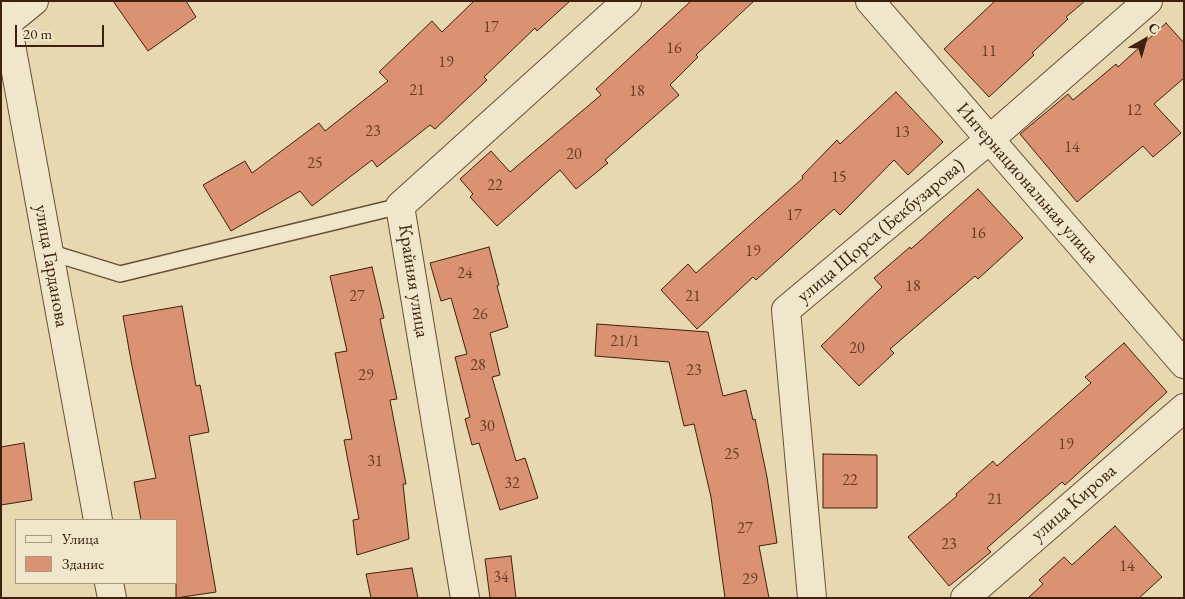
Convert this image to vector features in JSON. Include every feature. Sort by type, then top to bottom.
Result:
[{"type":"street","points":[[4,18],[34,1]]},
{"type":"street","name":"Крайняя улица","points":[[465,598],[400,206],[627,1]]},
{"type":"street","name":"Интернациональная улица","points":[[870,1],[1184,364]]},
{"type":"street","name":"улица Щорса (Бекбузарова)","points":[[812,598],[786,310],[990,139],[1148,1]]},
{"type":"street","name":"улица Гарданова","points":[[4,18],[98,519]]},
{"type":"street","name":"улица Кирова","points":[[965,598],[1184,408]]},
{"type":"street","points":[[109,584],[112,598]]},
{"type":"lane","points":[[49,252],[120,274],[400,206]]},
{"type":"building","points":[[113,1],[186,1],[196,17],[148,51]]},
{"type":"building","points":[[474,1],[570,1],[537,31],[535,28],[484,77],[487,80],[435,129],[430,125],[377,167],[372,160],[312,206],[300,191],[231,231],[203,185],[245,161],[252,173],[319,123],[325,131],[388,81],[379,72],[432,21],[442,32]]},
{"type":"building","points":[[691,1],[754,1],[696,55],[698,57],[670,85],[679,95],[605,160],[608,163],[576,189],[560,170],[497,226],[470,197],[473,194],[460,179],[491,151],[510,172],[601,95],[596,89]]},
{"type":"building","points":[[995,1],[1085,1],[1066,17],[1068,19],[1032,53],[1034,55],[989,97],[944,49]]},
{"type":"building","points":[[1166,23],[1184,43],[1184,78],[1154,104],[1181,133],[1153,157],[1143,146],[1077,202],[1020,134],[1068,94],[1073,100],[1116,64],[1118,67]]},
{"type":"building","points":[[896,92],[943,142],[908,175],[894,160],[840,215],[834,209],[756,280],[753,277],[697,329],[661,290],[688,264],[696,273],[803,178],[802,176],[837,140],[840,144]]},
{"type":"building","points":[[978,189],[1023,238],[978,279],[975,276],[890,349],[894,353],[859,386],[821,346],[882,287],[874,278],[910,247],[911,249]]},
{"type":"building","points":[[489,247],[508,327],[490,333],[500,375],[492,377],[516,461],[525,458],[538,498],[500,510],[479,443],[472,445],[465,419],[470,417],[455,357],[467,354],[451,298],[441,301],[430,263]]},
{"type":"building","points":[[372,267],[384,318],[380,319],[397,399],[390,400],[406,484],[403,484],[409,539],[357,555],[353,520],[359,519],[344,440],[352,439],[335,353],[347,351],[330,276]]},
{"type":"building","points":[[182,306],[196,386],[200,385],[209,432],[189,436],[216,592],[176,598],[176,584],[178,584],[178,519],[141,519],[134,482],[156,478],[123,316]]},
{"type":"building","points":[[597,324],[708,332],[723,396],[746,390],[753,420],[755,419],[767,477],[777,543],[759,546],[769,598],[725,598],[711,497],[694,424],[684,426],[669,362],[595,356]]},
{"type":"building","points":[[1124,343],[1167,392],[1065,485],[1062,482],[987,548],[991,552],[949,586],[908,537],[957,496],[956,494],[993,461],[997,466],[1091,383],[1085,377]]},
{"type":"building","points":[[24,443],[32,500],[1,505],[1,447]]},
{"type":"building","points":[[823,454],[877,455],[877,508],[823,508]]},
{"type":"building","points":[[1115,526],[1162,577],[1139,598],[1028,598],[1043,584],[1039,580],[1064,557],[1072,565]]},
{"type":"building","points":[[511,556],[516,598],[490,598],[485,559]]},
{"type":"building","points":[[412,568],[418,598],[371,598],[366,574]]}]
